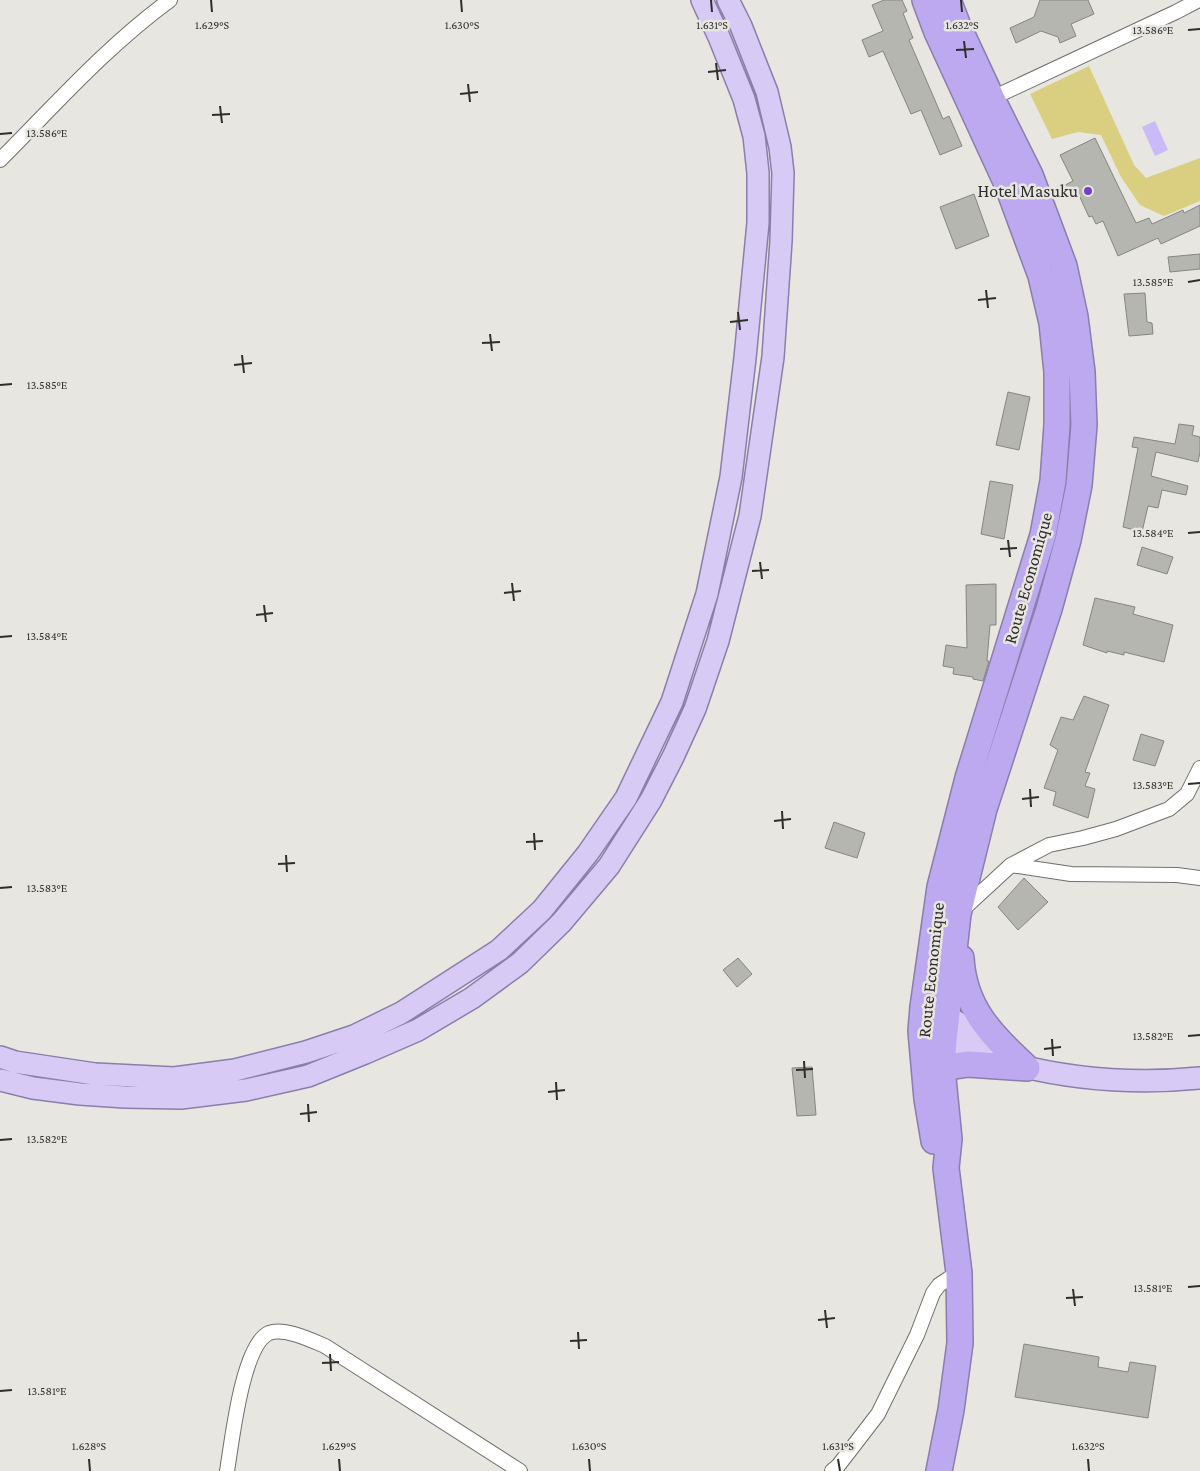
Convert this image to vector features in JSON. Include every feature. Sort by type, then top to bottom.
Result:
[{"type":"highway","name":"Route Economique","points":[[925,0],[937,32],[1030,175],[1064,266],[1076,318],[1082,372],[1084,425],[1079,485],[1068,540],[1049,609],[984,809],[958,918],[947,1016],[929,1026]]},
{"type":"highway","name":"Route Economique","points":[[946,1168],[935,1146],[927,1099],[929,1026],[940,887],[968,778],[1043,535],[1053,481],[1058,426],[1056,364],[1052,323],[1041,276],[1006,184],[958,26],[948,0]]},
{"type":"highway","points":[[968,778],[992,783]]},
{"type":"highway","points":[[958,918],[961,962],[969,996],[980,1019],[998,1041],[1027,1068]]},
{"type":"highway","name":"Route Economique","points":[[929,1026],[942,1068],[949,1139],[946,1168],[959,1273],[960,1342],[951,1410],[939,1471]]},
{"type":"highway","points":[[942,1068],[968,1064],[1027,1068]]},
{"type":"main road","points":[[0,1057],[15,1062],[95,1074],[174,1078],[235,1070],[306,1052],[354,1036],[401,1013],[499,950],[542,910],[588,853],[626,798],[672,702],[707,594],[731,477],[746,358],[758,223],[758,173],[754,136],[744,98],[702,0]]},
{"type":"main road","points":[[728,0],[741,26],[767,92]]},
{"type":"main road","points":[[0,1080],[33,1088],[80,1094],[181,1098],[246,1090],[308,1076],[418,1030],[472,998],[520,963],[554,930],[609,866],[651,800],[695,709],[718,641],[750,516],[773,357],[781,241],[783,173],[780,147],[750,32],[746,0]]},
{"type":"main road","points":[[947,1016],[986,1039],[1027,1068]]},
{"type":"main road","points":[[929,1026],[986,1057],[1054,1074],[1136,1080],[1200,1078]]},
{"type":"street","points":[[0,160],[86,72],[147,17],[170,0]]},
{"type":"street","points":[[982,103],[1199,0]]},
{"type":"street","points":[[958,918],[1011,865],[1049,845],[1116,829],[1169,809],[1187,794],[1200,768]]},
{"type":"street","points":[[1011,865],[1071,874],[1177,875],[1200,878]]},
{"type":"street","points":[[832,1471],[838,1466],[878,1414],[917,1335],[933,1293],[948,1279],[959,1273]]},
{"type":"street","points":[[227,1471],[243,1380],[257,1344],[270,1333],[286,1332],[305,1337],[325,1346],[520,1471]]},
{"type":"shaded area","points":[[1089,66],[1134,165],[1146,178],[1200,158],[1200,201],[1164,216],[1140,205],[1121,177],[1101,135],[1078,132],[1052,139],[1030,94]]},
{"type":"shaded area","points":[[1155,121],[1168,150],[1155,156],[1142,127]]},
{"type":"building","points":[[884,0],[902,0],[907,11],[903,13],[913,38],[909,40],[943,119],[949,116],[962,146],[940,155],[921,110],[911,114],[883,51],[869,57],[862,40],[883,31],[872,5]]},
{"type":"building","points":[[1040,0],[1088,0],[1094,14],[1071,24],[1076,36],[1060,43],[1058,37],[1041,31],[1016,43],[1010,28],[1034,17]]},
{"type":"building","points":[[1095,138],[1136,223],[1149,218],[1152,224],[1183,210],[1184,213],[1200,205],[1200,226],[1161,244],[1158,238],[1118,256],[1103,221],[1096,224],[1092,216],[1089,217],[1078,193],[1068,198],[1063,186],[1073,181],[1060,155]]},
{"type":"building","points":[[974,194],[989,236],[956,249],[940,207]]},
{"type":"building","points":[[1200,254],[1200,269],[1170,272],[1168,257]]},
{"type":"building","points":[[1145,293],[1147,322],[1152,323],[1153,334],[1129,336],[1124,294]]},
{"type":"building","points":[[1008,392],[1030,397],[1019,450],[996,445]]},
{"type":"building","points":[[1179,424],[1194,426],[1192,435],[1200,437],[1198,462],[1156,452],[1151,476],[1188,486],[1186,495],[1162,490],[1158,508],[1148,506],[1142,532],[1123,527],[1138,448],[1132,447],[1134,437],[1175,444]]},
{"type":"building","points":[[990,481],[1013,485],[1004,539],[981,534]]},
{"type":"building","points":[[1142,547],[1173,557],[1167,574],[1137,565]]},
{"type":"building","points":[[996,584],[996,625],[990,625],[987,661],[989,661],[983,681],[973,679],[973,677],[953,674],[954,668],[943,666],[946,645],[967,648],[966,585]]},
{"type":"building","points":[[1095,598],[1135,607],[1133,614],[1173,625],[1164,662],[1124,652],[1124,655],[1107,651],[1107,653],[1083,645]]},
{"type":"building","points":[[1084,696],[1109,705],[1085,772],[1090,773],[1085,786],[1095,789],[1088,818],[1053,805],[1056,792],[1044,788],[1058,750],[1050,745],[1061,717],[1073,720]]},
{"type":"building","points":[[1141,734],[1164,741],[1155,766],[1133,760]]},
{"type":"building","points":[[834,822],[865,833],[857,858],[825,848]]},
{"type":"building","points":[[1024,878],[1048,902],[1018,930],[998,907]]},
{"type":"building","points":[[738,958],[752,974],[737,987],[723,970]]},
{"type":"building","points":[[812,1067],[816,1115],[797,1116],[792,1068]]},
{"type":"building","points":[[1024,1344],[1099,1357],[1098,1367],[1128,1372],[1130,1362],[1156,1366],[1148,1418],[1015,1397]]},
{"type":"place","name":"Hotel Masuku","points":[[1088,191]]}]
